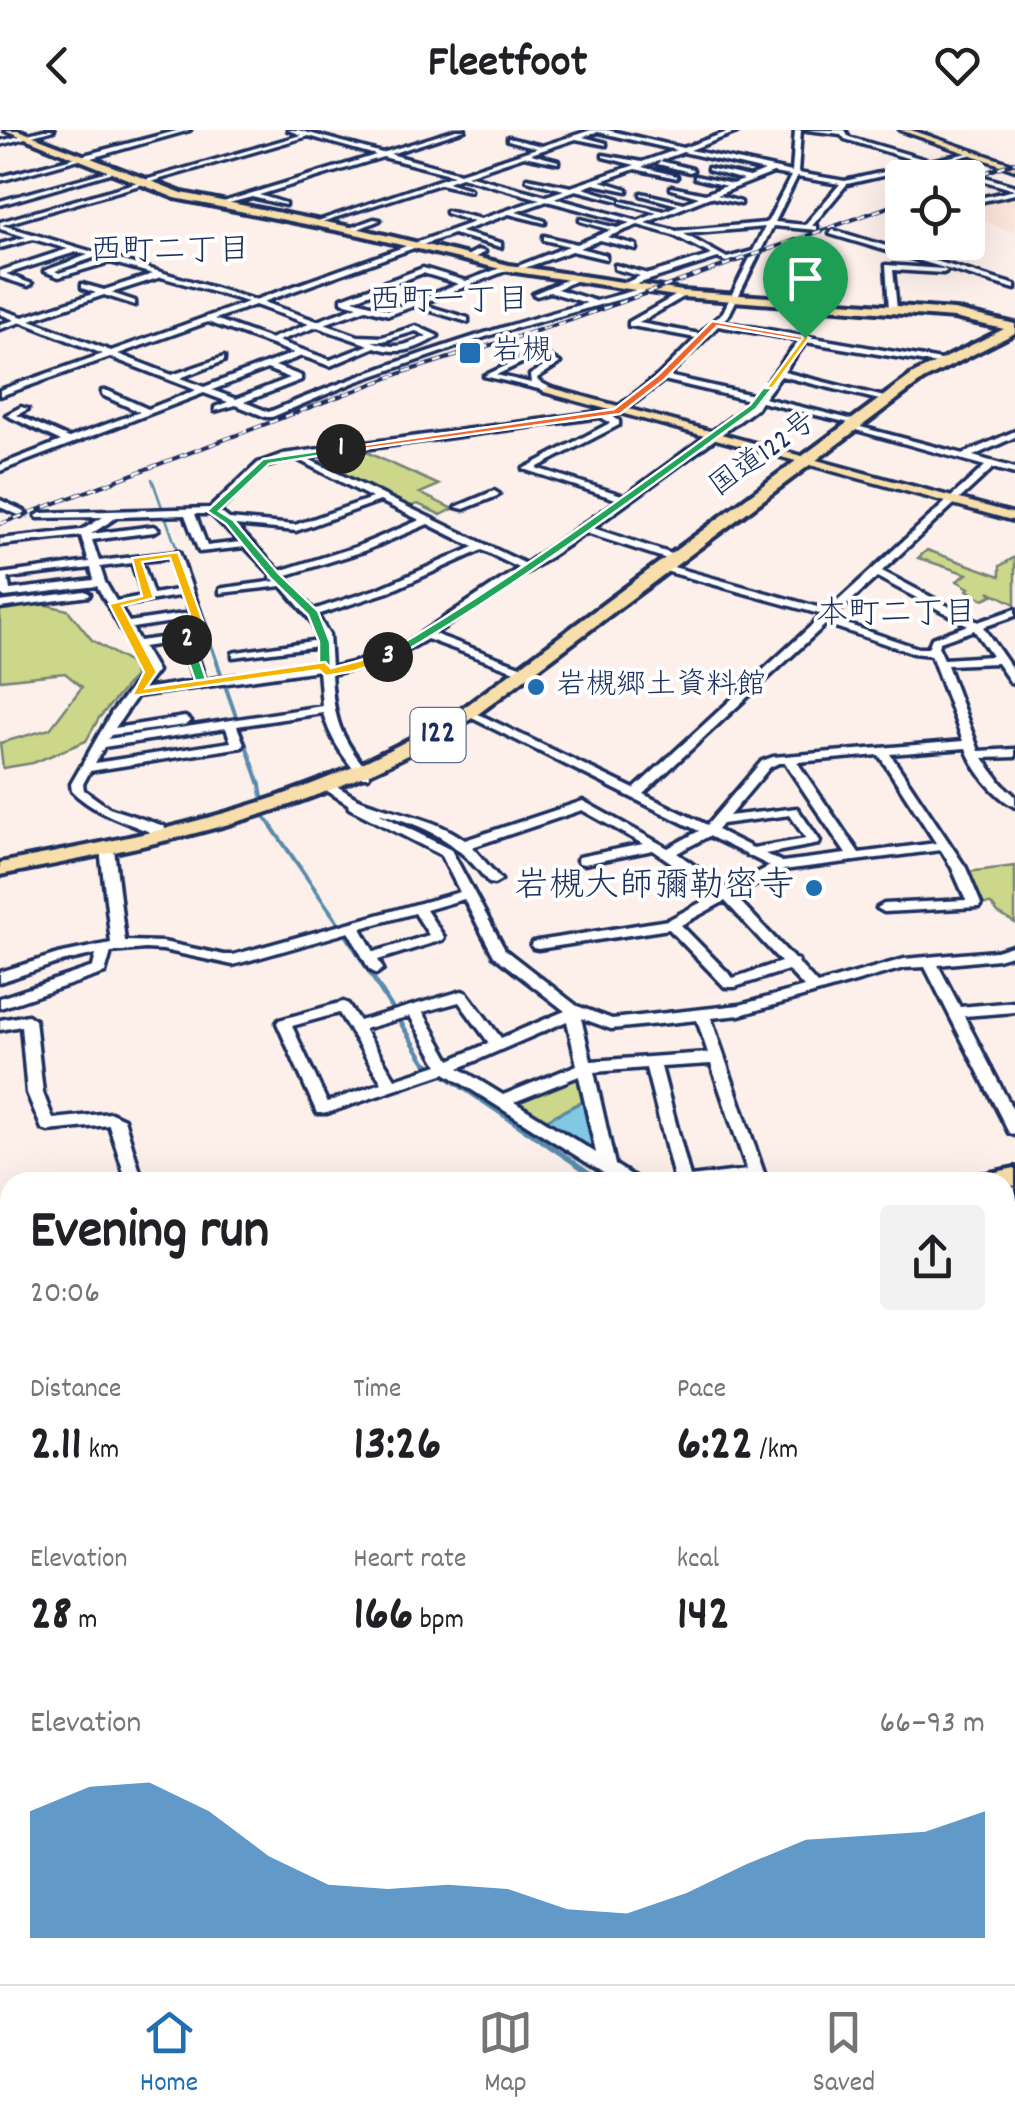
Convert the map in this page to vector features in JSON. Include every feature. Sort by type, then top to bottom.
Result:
[{"type":"highway","name":"国道122号","points":[[0,869],[165,835],[330,787],[417,748],[468,714],[888,399],[941,363],[1015,328],[954,314],[682,294],[512,269],[219,204],[142,183],[10,130]]},
{"type":"main road","points":[[904,130],[1015,168]]},
{"type":"main road","points":[[548,390],[1015,518]]},
{"type":"street","points":[[0,143],[51,130]]},
{"type":"street","points":[[0,179],[187,130]]},
{"type":"street","points":[[292,130],[676,233],[731,260],[753,253]]},
{"type":"street","points":[[0,226],[324,130]]},
{"type":"street","points":[[219,204],[462,130]]},
{"type":"street","points":[[512,162],[527,153],[598,130],[772,172],[845,182],[885,173]]},
{"type":"street","points":[[0,393],[738,130]]},
{"type":"street","points":[[213,511],[260,465],[298,454],[604,415],[621,409],[662,377],[702,337],[732,298],[794,174],[798,130]]},
{"type":"street","points":[[810,130],[843,131],[847,138],[912,160]]},
{"type":"street","points":[[546,147],[508,142],[556,162]]},
{"type":"street","points":[[567,142],[601,145]]},
{"type":"street","points":[[941,160],[971,153]]},
{"type":"street","points":[[606,156],[675,177]]},
{"type":"street","points":[[652,161],[690,170]]},
{"type":"street","points":[[317,224],[498,163],[541,165]]},
{"type":"street","points":[[474,170],[500,178]]},
{"type":"street","points":[[524,170],[533,176],[665,213]]},
{"type":"street","points":[[0,206],[114,172]]},
{"type":"street","points":[[621,172],[657,181]]},
{"type":"street","points":[[711,172],[748,181]]},
{"type":"street","points":[[467,284],[423,270],[345,300],[389,313],[772,172]]},
{"type":"street","points":[[558,176],[577,188]]},
{"type":"street","points":[[697,177],[734,186]]},
{"type":"street","points":[[985,179],[1015,190]]},
{"type":"street","points":[[1001,183],[1015,180]]},
{"type":"street","points":[[440,182],[468,190]]},
{"type":"street","points":[[594,182],[625,190]]},
{"type":"street","points":[[676,233],[768,224],[811,228],[845,182]]},
{"type":"street","points":[[689,184],[739,204]]},
{"type":"street","points":[[424,187],[446,194]]},
{"type":"street","points":[[673,188],[712,195]]},
{"type":"street","points":[[985,199],[1015,190]]},
{"type":"street","points":[[643,194],[685,205]]},
{"type":"street","points":[[252,195],[283,204]]},
{"type":"street","points":[[348,199],[372,205]]},
{"type":"street","points":[[0,206],[25,217]]},
{"type":"street","points":[[523,207],[552,216]]},
{"type":"street","points":[[448,212],[482,222]]},
{"type":"street","points":[[509,212],[543,222]]},
{"type":"street","points":[[348,230],[376,220]]},
{"type":"street","points":[[617,230],[581,224],[633,247]]},
{"type":"street","points":[[0,226],[256,302],[318,324],[378,344],[398,350],[434,334],[412,328],[378,344],[330,363],[208,320]]},
{"type":"street","points":[[685,226],[698,230]]},
{"type":"street","points":[[454,232],[498,245]]},
{"type":"street","points":[[834,232],[1015,288]]},
{"type":"street","points":[[0,246],[32,237]]},
{"type":"street","points":[[549,241],[604,258]]},
{"type":"street","points":[[0,274],[76,249]]},
{"type":"street","points":[[467,258],[481,252]]},
{"type":"street","points":[[96,255],[48,271],[59,275],[110,259]]},
{"type":"street","points":[[624,287],[647,276],[718,256]]},
{"type":"street","points":[[19,258],[32,263]]},
{"type":"street","points":[[618,268],[647,276]]},
{"type":"street","points":[[892,309],[889,268],[967,272]]},
{"type":"street","points":[[338,273],[352,278]]},
{"type":"street","points":[[0,274],[28,284]]},
{"type":"street","points":[[0,327],[161,274]]},
{"type":"street","points":[[537,294],[573,280]]},
{"type":"street","points":[[365,282],[379,287]]},
{"type":"street","points":[[85,286],[132,303]]},
{"type":"street","points":[[550,289],[598,304]]},
{"type":"street","points":[[0,310],[268,415],[352,380],[491,332],[643,290]]},
{"type":"street","points":[[682,294],[632,324],[702,337]]},
{"type":"street","points":[[414,304],[465,320]]},
{"type":"street","points":[[268,342],[366,306]]},
{"type":"street","points":[[715,323],[941,363]]},
{"type":"street","points":[[136,693],[384,659],[585,529],[716,434],[760,399],[805,338]]},
{"type":"street","points":[[0,468],[301,353]]},
{"type":"street","points":[[544,356],[555,366],[533,379],[548,390],[504,382],[487,374],[529,357],[544,356]]},
{"type":"street","points":[[171,378],[221,360]]},
{"type":"street","points":[[267,366],[309,382]]},
{"type":"street","points":[[779,373],[888,399]]},
{"type":"street","points":[[662,377],[855,424],[1015,472]]},
{"type":"street","points":[[218,409],[298,378]]},
{"type":"street","points":[[0,382],[14,388]]},
{"type":"street","points":[[105,393],[148,412]]},
{"type":"street","points":[[24,410],[10,415],[70,442]]},
{"type":"street","points":[[604,415],[616,423],[528,469],[625,499]]},
{"type":"street","points":[[964,458],[1015,434]]},
{"type":"street","points":[[298,454],[300,459],[526,568]]},
{"type":"street","points":[[636,794],[991,465]]},
{"type":"street","points":[[461,507],[494,494]]},
{"type":"street","points":[[230,522],[296,528],[380,498]]},
{"type":"street","points":[[0,503],[21,513]]},
{"type":"street","points":[[42,516],[213,511],[230,522],[278,580],[314,613],[324,642],[326,709],[338,742],[364,774]]},
{"type":"street","points":[[188,512],[203,550],[246,544]]},
{"type":"street","points":[[87,535],[113,515]]},
{"type":"street","points":[[224,590],[278,580],[427,521]]},
{"type":"street","points":[[0,542],[154,529]]},
{"type":"street","points":[[585,529],[668,563],[939,657],[1000,659]]},
{"type":"street","points":[[87,535],[103,586],[150,672],[118,712],[77,784],[78,791],[106,811],[165,835]]},
{"type":"street","points":[[314,613],[384,590],[481,547]]},
{"type":"street","points":[[103,586],[3,596],[3,576],[174,554],[202,635],[138,644]]},
{"type":"street","points":[[136,560],[148,598]]},
{"type":"street","points":[[874,571],[976,625],[1015,681]]},
{"type":"street","points":[[115,604],[188,592]]},
{"type":"street","points":[[1014,613],[936,640],[932,646],[971,750],[988,780],[1015,804]]},
{"type":"street","points":[[126,626],[195,615]]},
{"type":"street","points":[[426,635],[524,671]]},
{"type":"street","points":[[186,637],[201,684]]},
{"type":"street","points":[[236,655],[324,642]]},
{"type":"street","points":[[106,738],[326,709]]},
{"type":"street","points":[[468,714],[713,826],[780,866]]},
{"type":"street","points":[[106,738],[204,718]]},
{"type":"street","points":[[88,768],[238,744],[230,724]]},
{"type":"street","points":[[882,751],[945,846],[974,904],[884,908]]},
{"type":"street","points":[[668,854],[713,826],[766,764],[788,758],[882,751],[1015,753]]},
{"type":"street","points":[[788,758],[855,857]]},
{"type":"street","points":[[330,787],[354,805],[446,853],[500,953],[571,1012],[611,1024],[704,1016],[904,964],[1014,952]]},
{"type":"street","points":[[354,805],[446,830],[467,844],[494,880]]},
{"type":"street","points":[[467,844],[583,805],[668,854],[728,896],[814,989]]},
{"type":"street","points":[[713,826],[794,811],[814,842],[752,852]]},
{"type":"street","points":[[584,860],[654,846]]},
{"type":"street","points":[[538,945],[672,924],[780,866],[945,846]]},
{"type":"street","points":[[0,1003],[100,970],[111,949],[107,849]]},
{"type":"street","points":[[0,977],[111,949],[160,946],[197,957],[233,960],[467,894]]},
{"type":"street","points":[[348,928],[373,963],[437,937],[418,908]]},
{"type":"street","points":[[672,924],[730,984],[794,963]]},
{"type":"street","points":[[929,961],[1015,1129]]},
{"type":"street","points":[[355,1027],[462,996],[498,1045]]},
{"type":"street","points":[[391,1085],[343,1007],[284,1024],[322,1108],[391,1085],[438,1069],[571,1012]]},
{"type":"street","points":[[954,1012],[1015,1007]]},
{"type":"street","points":[[571,1012],[607,1165]]},
{"type":"street","points":[[403,1013],[438,1069],[502,1100],[616,1172]]},
{"type":"street","points":[[704,1016],[756,1172]]},
{"type":"street","points":[[1,1021],[28,1020],[35,1093],[48,1125],[111,1118],[118,1122],[131,1172]]},
{"type":"street","points":[[502,1100],[586,1067],[718,1058]]},
{"type":"street","points":[[652,1062],[680,1172]]},
{"type":"shaded area","points":[[1015,193],[1015,233],[985,222],[985,200]]},
{"type":"green space","points":[[366,452],[439,485],[420,493],[453,509],[441,515],[418,504],[405,508],[314,462]]},
{"type":"green space","points":[[927,550],[1000,576],[1000,566],[1015,557],[1015,604],[989,591],[993,595],[983,599],[967,590],[957,581],[967,574],[918,558]]},
{"type":"green space","points":[[42,604],[68,610],[92,640],[133,665],[134,677],[99,718],[86,741],[33,763],[3,768],[0,743],[50,729],[82,687],[65,673],[0,680],[0,607]]},
{"type":"green space","points":[[1015,866],[1015,923],[991,904],[982,904],[967,872]]},
{"type":"green space","points":[[580,1073],[587,1098],[544,1121],[516,1104],[517,1098]]},
{"type":"water","points":[[588,1099],[600,1152],[595,1154],[545,1121]]},
{"type":"waterway","points":[[152,479],[179,555]]},
{"type":"waterway","points":[[198,608],[260,785],[265,817],[349,938]]},
{"type":"waterway","points":[[349,938],[425,1062],[588,1172]]},
{"type":"tunnel","points":[[816,229],[833,232]]},
{"type":"tunnel","points":[[21,513],[41,516]]},
{"type":"railway","points":[[985,173],[1015,162]]},
{"type":"railway","points":[[0,524],[404,372],[571,320],[885,208]]},
{"type":"place","name":"岩槻","points":[[470,353]]},
{"type":"place","name":"岩槻郷土資料館","points":[[536,687]]},
{"type":"place","name":"岩槻大師彌勒密寺","points":[[814,888]]},
{"type":"district","name":"西町二丁目","points":[[170,253]]},
{"type":"district","name":"西町一丁目","points":[[449,303]]},
{"type":"district","name":"本町二丁目","points":[[896,616]]},
{"type":"route","points":[[805,338],[715,323],[662,377],[617,412],[298,454],[266,462],[213,511],[230,522],[275,576],[314,613],[321,627],[325,666],[201,684],[186,637],[202,635],[174,554],[136,560],[148,598],[115,604],[150,672],[136,693],[201,684],[325,666],[326,672],[351,668],[384,659],[409,646],[585,529],[753,407],[805,338]]}]
